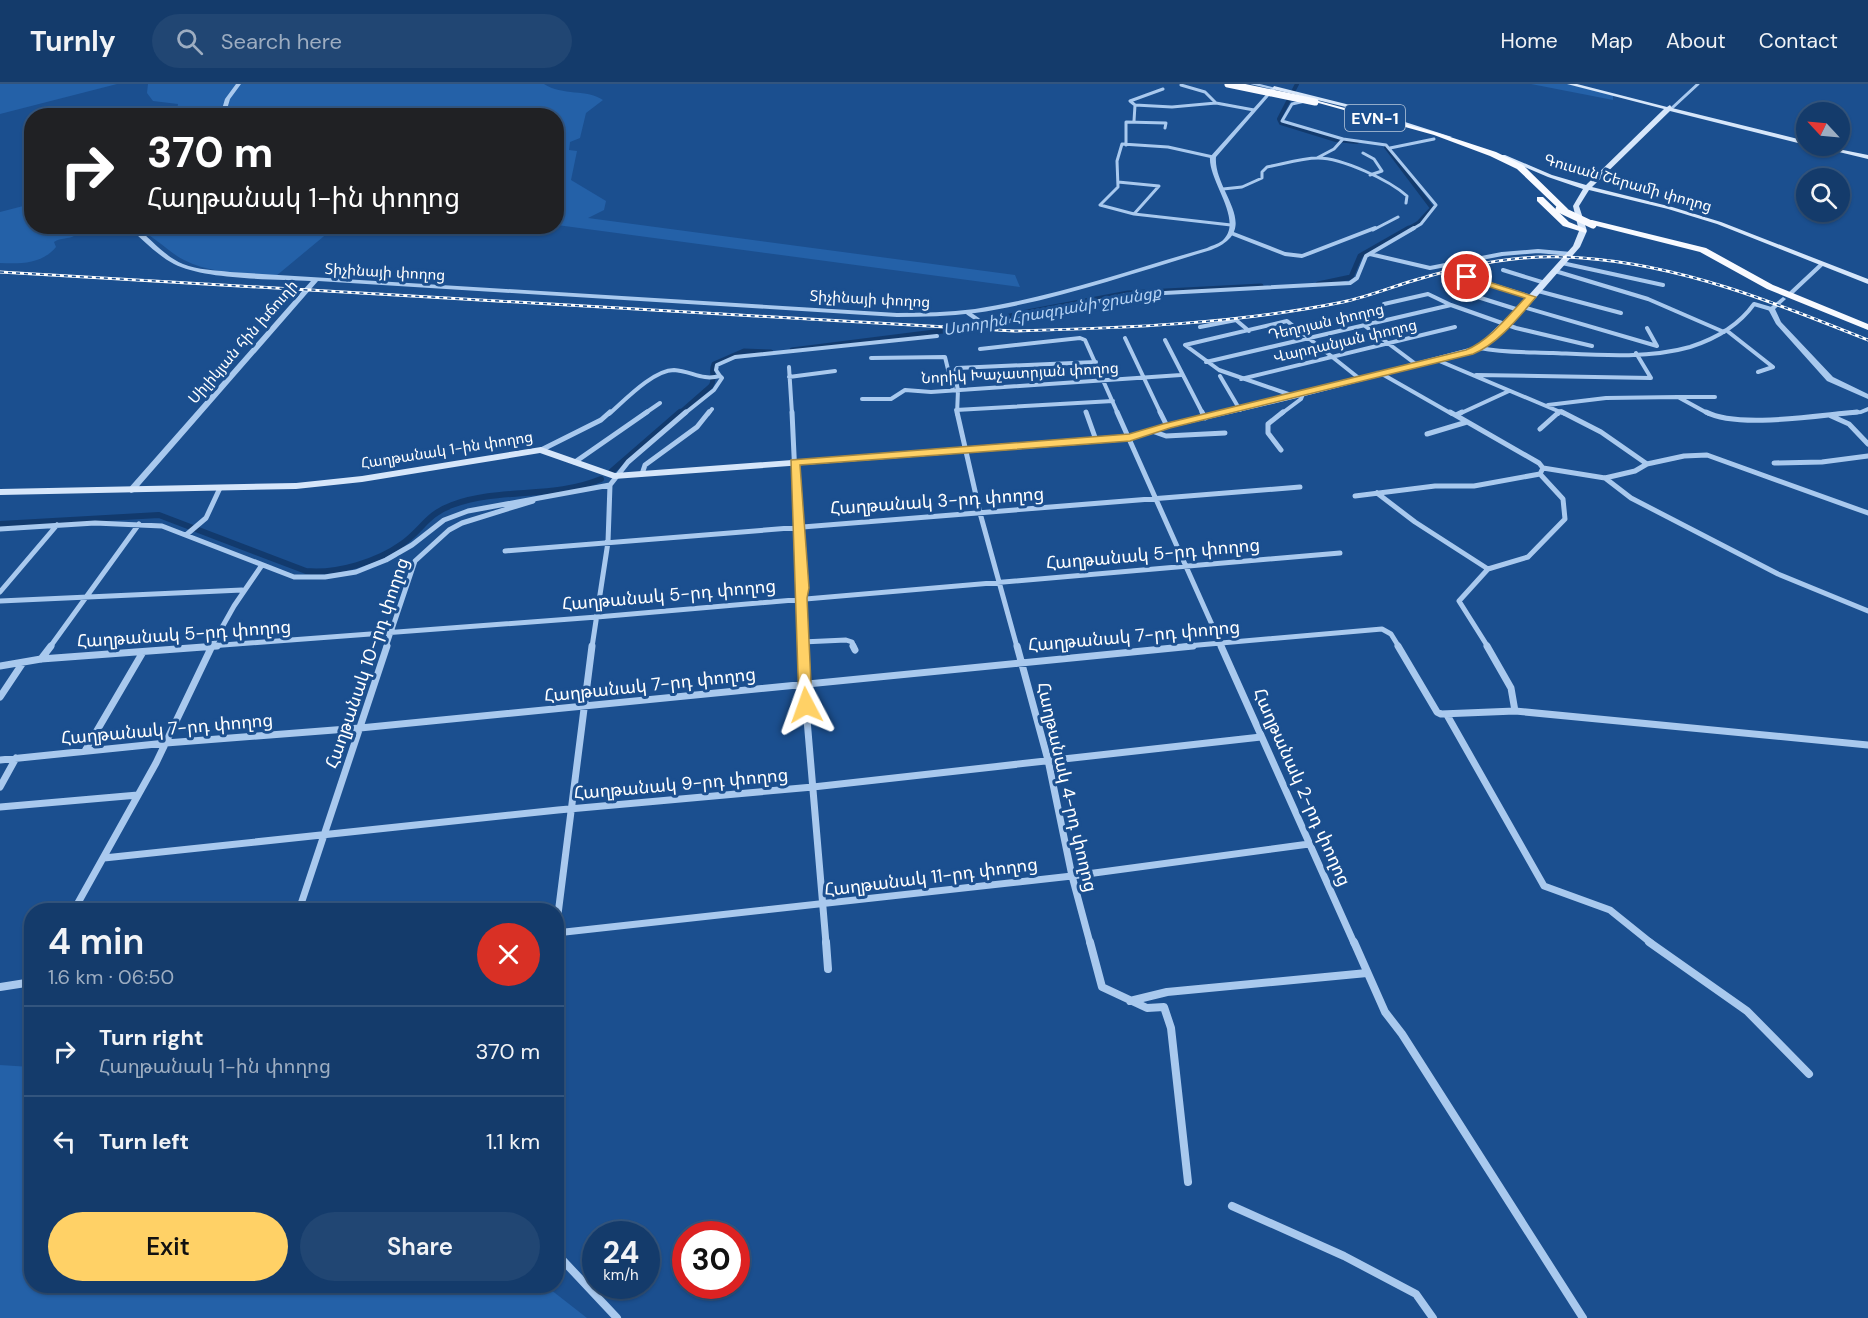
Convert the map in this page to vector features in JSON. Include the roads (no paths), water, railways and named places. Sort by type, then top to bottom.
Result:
[{"type":"highway","name":"EVN-1","points":[[1228,84],[1315,100],[1441,136]]},
{"type":"highway","name":"EVN-1","points":[[1237,84],[1315,100],[1441,136]]},
{"type":"highway","points":[[1421,131],[1493,158],[1524,175],[1562,209],[1592,223],[1667,241],[1701,252],[1762,286],[1866,328]]},
{"type":"highway","points":[[1441,136],[1528,171],[1557,198],[1576,206]]},
{"type":"highway","points":[[1493,158],[1507,168],[1553,213],[1571,227],[1583,231]]},
{"type":"highway","points":[[1520,167],[1562,209]]},
{"type":"highway","points":[[1782,300],[1866,328]]},
{"type":"main road","points":[[1575,85],[1796,139]]},
{"type":"main road","points":[[1277,86],[1315,100]]},
{"type":"main road","points":[[1583,231],[1576,206],[1587,189],[1671,107]]},
{"type":"main road","name":"Գուսան Շերամի փողոց","points":[[1441,136],[1497,153],[1587,189],[1670,208],[1706,219],[1868,282]]},
{"type":"main road","points":[[1850,152],[1868,156]]},
{"type":"main road","points":[[1850,152],[1868,156]]},
{"type":"main road","name":"Հաղթանակ 1-ին փողոց","points":[[0,492],[296,486],[542,450],[574,462],[612,481],[642,474],[967,452],[1130,438],[1167,426],[1240,410],[1480,348],[1521,309],[1571,254],[1581,240],[1583,231]]},
{"type":"street","points":[[225,108],[228,99],[239,84]]},
{"type":"street","points":[[1252,84],[1277,86]]},
{"type":"street","points":[[1671,107],[1698,84]]},
{"type":"street","points":[[1181,85],[1205,92],[1216,103]]},
{"type":"street","points":[[1231,229],[1230,210],[1223,189],[1215,176],[1212,165],[1213,157],[1277,86]]},
{"type":"street","points":[[1162,89],[1130,101],[1135,105],[1172,107],[1216,103],[1254,110]]},
{"type":"street","points":[[971,315],[987,326],[1127,295],[1310,287],[1350,283],[1357,278],[1366,256],[1421,224],[1436,205],[1390,148],[1381,143],[1342,140],[1282,121],[1292,104],[1315,100]]},
{"type":"street","points":[[1134,121],[1135,105]]},
{"type":"street","points":[[1126,145],[1125,125],[1128,122],[1166,123],[1165,128]]},
{"type":"street","points":[[1390,148],[1441,136]]},
{"type":"street","points":[[1317,159],[1334,149],[1342,140]]},
{"type":"street","points":[[1213,157],[1168,147],[1122,144],[1117,161],[1119,187],[1100,206],[1134,214],[1231,229],[1285,254],[1302,256],[1354,235],[1370,232],[1379,225],[1398,217]]},
{"type":"street","points":[[1363,153],[1374,159],[1382,171],[1370,175]]},
{"type":"street","points":[[1223,189],[1242,187],[1262,178],[1262,172],[1267,167],[1317,159],[1337,160],[1398,188],[1407,196],[1406,202]]},
{"type":"street","points":[[1118,182],[1159,186],[1134,214]]},
{"type":"street","name":"Տիչինայի փողոց","points":[[315,281],[908,315],[971,315],[1209,249],[1224,243],[1231,229]]},
{"type":"street","name":"Սիլիկյան հին խճուղի","points":[[142,234],[177,263],[198,269],[315,281]]},
{"type":"street","points":[[1370,254],[1430,268],[1502,254],[1538,251],[1571,254]]},
{"type":"street","points":[[1562,263],[1663,285]]},
{"type":"street","points":[[1791,293],[1822,264]]},
{"type":"street","points":[[1503,270],[1545,283]]},
{"type":"street","points":[[1555,271],[1648,299],[1725,331],[1773,368],[1758,372]]},
{"type":"street","points":[[1467,277],[1621,313]]},
{"type":"street","name":"Սիլիկյան հին խճուղի","points":[[131,490],[315,281]]},
{"type":"street","points":[[1449,288],[1659,348],[1683,349],[1725,331],[1750,312],[1754,304],[1771,309],[1778,323],[1830,379],[1868,397]]},
{"type":"street","points":[[1384,304],[1426,294],[1505,325],[1592,346]]},
{"type":"street","points":[[1771,309],[1782,300]]},
{"type":"street","name":"Դեղոյան փողոց","points":[[1206,362],[1451,305]]},
{"type":"street","points":[[1200,327],[1236,320],[1249,331]]},
{"type":"street","points":[[1281,450],[1268,433],[1268,424],[1301,399],[1299,395],[1240,379],[1206,362],[1186,347],[1186,343],[1287,321],[1360,380]]},
{"type":"street","points":[[1365,326],[1417,365]]},
{"type":"street","name":"Վարդանյան փողոց","points":[[1240,379],[1455,327]]},
{"type":"street","points":[[1647,328],[1659,348]]},
{"type":"street","points":[[716,377],[717,365],[735,357],[937,336]]},
{"type":"street","name":"Հաղթանակ 2-րդ փողոց","points":[[980,349],[1080,338],[1085,340],[1385,1012],[1402,1034],[1583,1318]]},
{"type":"street","points":[[1125,338],[1167,426]]},
{"type":"street","points":[[1165,340],[1205,418]]},
{"type":"street","points":[[1480,348],[1496,351],[1636,353],[1659,348]]},
{"type":"street","points":[[1472,375],[1651,378],[1636,353]]},
{"type":"street","points":[[871,358],[945,357],[955,390]]},
{"type":"street","points":[[1437,360],[1561,411],[1601,432],[1647,464]]},
{"type":"street","points":[[955,390],[954,372],[957,368],[1096,362]]},
{"type":"street","points":[[789,367],[802,588],[804,684],[828,969]]},
{"type":"street","points":[[0,529],[57,525],[162,526],[294,577],[345,573],[370,566],[394,555],[456,514],[499,502],[542,498],[612,481],[722,381],[716,377],[674,370],[657,374],[601,420],[542,450]]},
{"type":"street","points":[[789,376],[835,371]]},
{"type":"street","points":[[1382,374],[1539,463],[1541,471],[1563,499],[1565,519],[1528,557],[1488,570],[1459,601],[1505,675],[1511,688],[1515,711]]},
{"type":"street","name":"Նորիկ Խաչատրյան փողոց","points":[[862,399],[891,399],[905,390],[955,390],[1181,375]]},
{"type":"street","points":[[1220,376],[1240,410]]},
{"type":"street","name":"Հաղթանակ 4-րդ փողոց","points":[[955,390],[956,410],[980,513],[1048,760],[1072,876],[1102,987],[1147,1008],[1164,1007],[1171,1028],[1188,1182]]},
{"type":"street","points":[[1456,415],[1509,391]]},
{"type":"street","points":[[1678,397],[1713,416],[1739,421],[1861,412],[1868,409]]},
{"type":"street","points":[[1548,405],[1606,398],[1715,397]]},
{"type":"street","points":[[956,410],[1113,401]]},
{"type":"street","points":[[574,462],[660,403]]},
{"type":"street","points":[[642,474],[645,465],[697,427],[712,409]]},
{"type":"street","points":[[1540,429],[1561,411]]},
{"type":"street","points":[[1086,412],[1096,440]]},
{"type":"street","points":[[1828,414],[1849,424],[1868,444]]},
{"type":"street","points":[[1427,434],[1467,422]]},
{"type":"street","points":[[1152,431],[1166,436],[1225,433]]},
{"type":"street","points":[[1354,496],[1435,486],[1447,488],[1541,471],[1605,478],[1635,471],[1647,464],[1683,456],[1707,455],[1868,513]]},
{"type":"street","points":[[1774,463],[1822,462],[1868,456]]},
{"type":"street","points":[[1605,478],[1631,498],[1778,574],[1868,611]]},
{"type":"street","points":[[560,903],[583,707],[608,542],[612,481]]},
{"type":"street","name":"Հաղթանակ 3-րդ փողոց","points":[[505,551],[1300,487]]},
{"type":"street","points":[[186,536],[206,518],[220,488]]},
{"type":"street","points":[[1377,493],[1415,522],[1488,570]]},
{"type":"street","name":"Հաղթանակ 10-րդ փողոց","points":[[301,903],[414,561],[437,539],[462,523],[542,498]]},
{"type":"street","points":[[41,659],[139,524]]},
{"type":"street","points":[[0,592],[57,525]]},
{"type":"street","name":"Հաղթանակ 5-րդ փողոց","points":[[0,666],[41,659],[597,617],[1340,553]]},
{"type":"street","points":[[78,903],[166,743],[210,648],[242,590],[262,565]]},
{"type":"street","points":[[0,601],[242,590]]},
{"type":"street","name":"Հաղթանակ 7-րդ փողոց","points":[[0,760],[166,743],[583,707],[1021,661],[1388,631],[1437,712],[1447,715]]},
{"type":"street","points":[[802,642],[846,640],[855,645],[855,650]]},
{"type":"street","points":[[85,751],[143,652]]},
{"type":"street","points":[[0,697],[22,664]]},
{"type":"street","points":[[1809,1074],[1747,1011],[1638,933],[1610,910],[1544,886],[1447,715],[1515,711],[1868,745]]},
{"type":"street","name":"Հաղթանակ 9-րդ փողոց","points":[[104,858],[572,808],[813,787],[1261,737]]},
{"type":"street","points":[[0,787],[16,758]]},
{"type":"street","points":[[0,807],[138,795]]},
{"type":"street","name":"Հաղթանակ 11-րդ փողոց","points":[[564,931],[1072,876],[1309,844]]},
{"type":"street","points":[[1129,1001],[1167,992],[1367,973]]},
{"type":"street","points":[[0,987],[24,983]]},
{"type":"street","points":[[1232,1206],[1344,1256],[1416,1294],[1433,1318]]},
{"type":"street","points":[[564,1262],[617,1318]]},
{"type":"waterway","name":"Ստորին Հրազդանի ջրանցք","points":[[1297,84],[1279,119],[1281,123],[1336,140],[1357,142]]},
{"type":"waterway","name":"Ստորին Հրազդանի ջրանցք","points":[[1386,147],[1432,208],[1418,223],[1406,230]]},
{"type":"waterway","name":"Ստորին Հրազդանի ջրանցք","points":[[1318,284],[1351,277],[1360,256],[1409,228]]},
{"type":"waterway","name":"Ստորին Հրազդանի ջրանցք","points":[[792,350],[958,329],[1022,313],[1128,293],[1261,286]]},
{"type":"waterway","name":"Ստորին Հրազդանի ջրանցք","points":[[679,414],[711,386],[714,364],[744,351],[771,352]]},
{"type":"waterway","name":"Ստորին Հրազդանի ջրանցք","points":[[612,471],[680,412]]},
{"type":"waterway","name":"Ստորին Հրազդանի ջրանցք","points":[[0,524],[159,515],[306,571],[331,571],[381,556],[409,539],[436,513],[452,505],[489,496],[564,489],[601,479]]},
{"type":"railway","points":[[0,272],[1014,331],[1138,326],[1262,315],[1352,300],[1433,275],[1475,265],[1517,259],[1560,257],[1619,262],[1692,277],[1763,300],[1868,340]]}]
